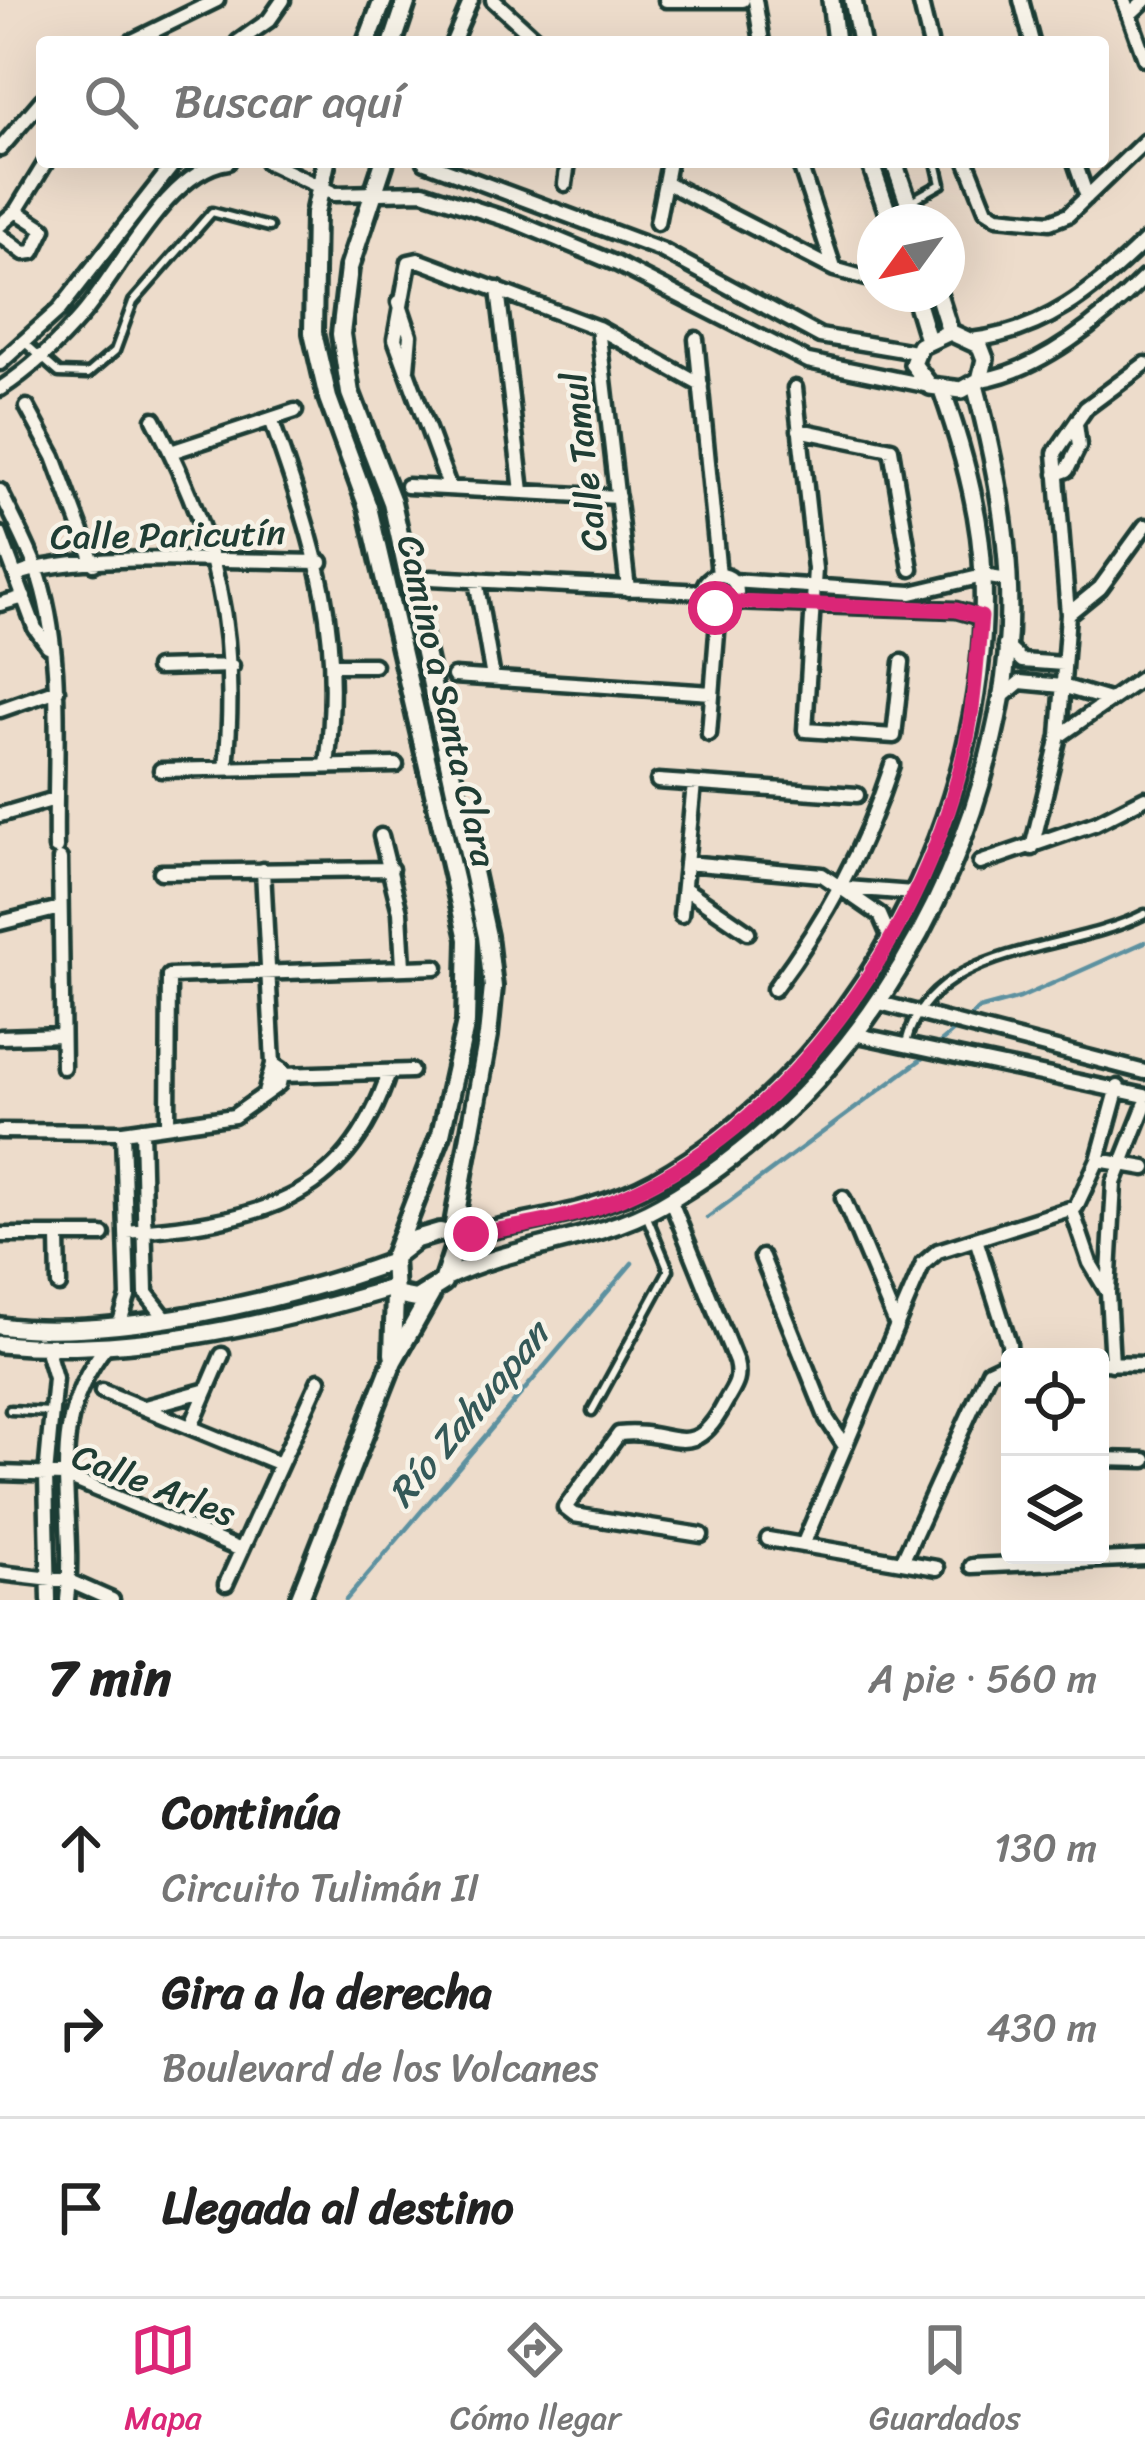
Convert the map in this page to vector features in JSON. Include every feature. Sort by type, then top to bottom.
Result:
[{"type":"main road","points":[[369,36],[382,0]]},
{"type":"main road","points":[[394,36],[407,0]]},
{"type":"main road","name":"Camino a Santa Clara","points":[[324,168],[319,188],[313,333],[328,398],[368,507],[468,939],[466,1022],[441,1134],[393,1258]]},
{"type":"main road","name":"Camino a Santa Clara","points":[[383,168],[349,268],[341,334],[350,393],[392,502],[474,871],[493,987],[447,1277]]},
{"type":"main road","points":[[393,1361],[393,1258],[430,1234],[454,1237]]},
{"type":"main road","points":[[299,1600],[393,1361],[431,1294],[447,1277]]},
{"type":"main road","points":[[394,1292],[416,1298],[431,1294]]},
{"type":"street","points":[[143,36],[217,0]]},
{"type":"street","points":[[246,36],[269,20],[283,0]]},
{"type":"street","points":[[456,36],[471,0]]},
{"type":"street","points":[[493,0],[532,36]]},
{"type":"street","points":[[666,0],[742,0]]},
{"type":"street","points":[[755,0],[761,36]]},
{"type":"street","points":[[831,0],[835,36]]},
{"type":"street","points":[[853,0],[860,36]]},
{"type":"street","points":[[920,0],[929,36]]},
{"type":"street","points":[[1021,0],[1030,36]]},
{"type":"street","points":[[1124,0],[1145,59]]},
{"type":"street","points":[[1129,15],[1145,0]]},
{"type":"street","points":[[0,149],[36,107]]},
{"type":"street","points":[[969,168],[986,210],[997,217],[1050,222],[1087,197],[1145,141]]},
{"type":"street","points":[[0,225],[16,211],[42,168]]},
{"type":"street","points":[[0,364],[26,344],[76,289],[169,168]]},
{"type":"street","points":[[173,168],[183,183]]},
{"type":"street","points":[[0,389],[40,359],[83,314],[183,183],[209,168]]},
{"type":"street","points":[[279,168],[319,188],[376,196],[424,192],[516,222],[617,264],[808,361],[936,388],[1009,373],[1076,334],[1145,277]]},
{"type":"street","points":[[441,168],[661,250],[820,336],[921,346],[950,332],[971,340],[1005,336],[1043,322],[1081,299],[1145,241]]},
{"type":"street","points":[[565,184],[567,168]]},
{"type":"street","points":[[657,223],[669,168]]},
{"type":"street","points":[[801,168],[835,269]]},
{"type":"street","points":[[872,168],[885,204]]},
{"type":"street","points":[[896,168],[908,202]]},
{"type":"street","points":[[1077,168],[1087,197]]},
{"type":"street","points":[[669,184],[835,269],[857,275]]},
{"type":"street","points":[[0,235],[24,254],[33,252],[44,229],[16,211]]},
{"type":"street","points":[[134,211],[152,222]]},
{"type":"street","points":[[449,486],[395,339],[403,270],[418,260],[598,328],[701,385]]},
{"type":"street","points":[[498,289],[522,491]]},
{"type":"street","points":[[454,1237],[589,1210],[657,1180],[772,1092],[839,1018],[913,893],[943,828],[964,757],[983,576],[961,451],[936,388],[914,364],[921,346],[916,312]]},
{"type":"street","points":[[944,312],[950,332]]},
{"type":"street","name":"Calle Tamul","points":[[598,328],[628,589]]},
{"type":"street","points":[[696,339],[726,578],[734,602]]},
{"type":"street","points":[[447,1277],[484,1259],[596,1232],[670,1199],[746,1144],[858,1035],[880,1004],[965,832],[1002,697],[1008,580],[999,496],[978,383],[985,359],[971,340]]},
{"type":"street","points":[[1032,848],[1058,736],[1068,614],[1056,474],[1058,442],[1100,396],[1145,364]]},
{"type":"street","points":[[795,388],[816,587],[803,725],[811,734],[894,736],[902,662]]},
{"type":"street","points":[[27,407],[54,457],[94,563]]},
{"type":"street","points":[[171,452],[295,411]]},
{"type":"street","points":[[271,418],[320,562],[335,665],[327,766]]},
{"type":"street","points":[[154,419],[215,562],[232,666],[226,769]]},
{"type":"street","points":[[1056,474],[1067,470],[1079,446],[1076,424]]},
{"type":"street","points":[[799,430],[892,449],[911,569]]},
{"type":"street","points":[[961,451],[991,447]]},
{"type":"street","points":[[407,486],[618,497]]},
{"type":"street","points":[[1,495],[35,567],[50,627],[48,646]]},
{"type":"street","points":[[972,500],[999,496]]},
{"type":"street","points":[[1068,614],[1100,588],[1145,526]]},
{"type":"street","points":[[0,535],[48,646],[57,690],[55,799],[63,1067]]},
{"type":"street","name":"Calle Paricutín","points":[[17,575],[35,567],[94,563],[320,562]]},
{"type":"street","points":[[981,617],[961,611],[734,602],[719,608],[706,602],[703,592],[706,582],[726,578],[911,593],[983,576],[1008,580]]},
{"type":"street","points":[[430,578],[703,592]]},
{"type":"street","points":[[476,580],[493,678]]},
{"type":"street","points":[[961,611],[962,580]]},
{"type":"street","points":[[909,610],[911,593]]},
{"type":"street","points":[[0,604],[24,597]]},
{"type":"street","points":[[709,734],[719,608]]},
{"type":"street","points":[[1004,644],[1022,661],[1063,664]]},
{"type":"street","points":[[1002,697],[1020,682],[1022,661]]},
{"type":"street","points":[[335,665],[374,665]]},
{"type":"street","points":[[157,668],[232,666]]},
{"type":"street","points":[[454,676],[712,693]]},
{"type":"street","points":[[1020,682],[1062,686],[1111,700]]},
{"type":"street","points":[[1058,736],[1143,682]]},
{"type":"street","points":[[0,710],[57,690]]},
{"type":"street","points":[[161,770],[396,765]]},
{"type":"street","points":[[774,989],[845,887],[872,830],[892,765]]},
{"type":"street","points":[[658,781],[857,795]]},
{"type":"street","points":[[681,915],[694,784]]},
{"type":"street","points":[[980,863],[1032,848],[1145,798]]},
{"type":"street","points":[[0,815],[55,799]]},
{"type":"street","points":[[381,836],[392,869],[403,967]]},
{"type":"street","points":[[686,863],[822,875],[880,916],[890,938]]},
{"type":"street","points":[[161,872],[392,869]]},
{"type":"street","points":[[263,870],[272,1064],[265,1093]]},
{"type":"street","points":[[845,887],[860,885],[892,896],[913,893]]},
{"type":"street","points":[[683,888],[748,932]]},
{"type":"street","points":[[880,916],[892,896]]},
{"type":"street","points":[[0,922],[60,908]]},
{"type":"street","points":[[168,1125],[169,976],[268,968],[436,967]]},
{"type":"street","points":[[880,1004],[1145,1072]]},
{"type":"street","points":[[0,1037],[62,1035]]},
{"type":"street","points":[[858,1035],[1118,1087],[1145,1101],[1114,1183],[1106,1348]]},
{"type":"street","points":[[272,1064],[283,1076]]},
{"type":"street","points":[[0,1131],[123,1132],[235,1116],[258,1103],[283,1076],[411,1071]]},
{"type":"street","points":[[127,1232],[247,1215],[311,1188],[366,1132],[389,1072]]},
{"type":"street","points":[[803,1545],[929,1256],[1072,1210],[1085,1195],[1118,1087]]},
{"type":"street","points":[[142,1129],[146,1293],[164,1316]]},
{"type":"street","points":[[120,1322],[128,1297],[123,1132]]},
{"type":"street","points":[[1098,1160],[1145,1168]]},
{"type":"street","points":[[843,1198],[896,1324]]},
{"type":"street","points":[[670,1199],[736,1362],[737,1386],[715,1428],[700,1438],[619,1434],[565,1508],[574,1515],[700,1535]]},
{"type":"street","points":[[589,1210],[596,1232]]},
{"type":"street","points":[[1072,1210],[1090,1263],[1108,1293]]},
{"type":"street","points":[[548,1220],[554,1242]]},
{"type":"street","points":[[0,1235],[103,1235]]},
{"type":"street","points":[[58,1237],[59,1285]]},
{"type":"street","points":[[976,1239],[1010,1348]]},
{"type":"street","points":[[4,1336],[223,1307],[393,1258]]},
{"type":"street","points":[[762,1258],[827,1419],[844,1445]]},
{"type":"street","points":[[4,1336],[46,1347],[107,1345],[267,1321],[394,1292]]},
{"type":"street","points":[[128,1297],[146,1293]]},
{"type":"street","points":[[263,1297],[267,1321]]},
{"type":"street","points":[[223,1307],[226,1328]]},
{"type":"street","points":[[67,1600],[63,1474],[76,1392],[107,1345]]},
{"type":"street","points":[[46,1347],[55,1378],[46,1476],[49,1600]]},
{"type":"street","points":[[191,1427],[222,1354]]},
{"type":"street","points":[[1109,1363],[1145,1364]]},
{"type":"street","points":[[902,1562],[989,1371],[1001,1365]]},
{"type":"street","points":[[226,1584],[319,1380]]},
{"type":"street","points":[[142,1408],[207,1390]]},
{"type":"street","points":[[102,1391],[280,1464]]},
{"type":"street","points":[[1109,1459],[1145,1460]]},
{"type":"street","name":"Calle Arles","points":[[0,1473],[63,1474],[241,1550]]},
{"type":"street","points":[[768,1539],[937,1568]]},
{"type":"street","points":[[1109,1558],[1145,1558]]},
{"type":"street","points":[[972,1566],[1001,1561]]},
{"type":"street","points":[[0,1573],[69,1581],[112,1600]]},
{"type":"lane","points":[[908,202],[941,184],[938,168]]},
{"type":"lane","points":[[26,344],[59,374],[79,376],[103,366],[115,351],[134,302],[212,212],[269,227]]},
{"type":"lane","points":[[906,1043],[913,1013],[928,994],[963,973],[1145,914]]},
{"type":"lane","points":[[592,1411],[669,1270],[645,1213]]},
{"type":"lane","points":[[10,1410],[51,1412]]},
{"type":"waterway","name":"Río Zahuapan","points":[[707,1218],[919,1061],[979,1009],[1020,998],[1145,942]]},
{"type":"waterway","name":"Río Zahuapan","points":[[346,1600],[632,1263]]},
{"type":"route","points":[[471,1234],[569,1216],[616,1200],[657,1180],[738,1122],[839,1018],[890,938],[943,828],[964,757],[981,617],[956,610],[931,613],[734,602],[715,608]]}]
